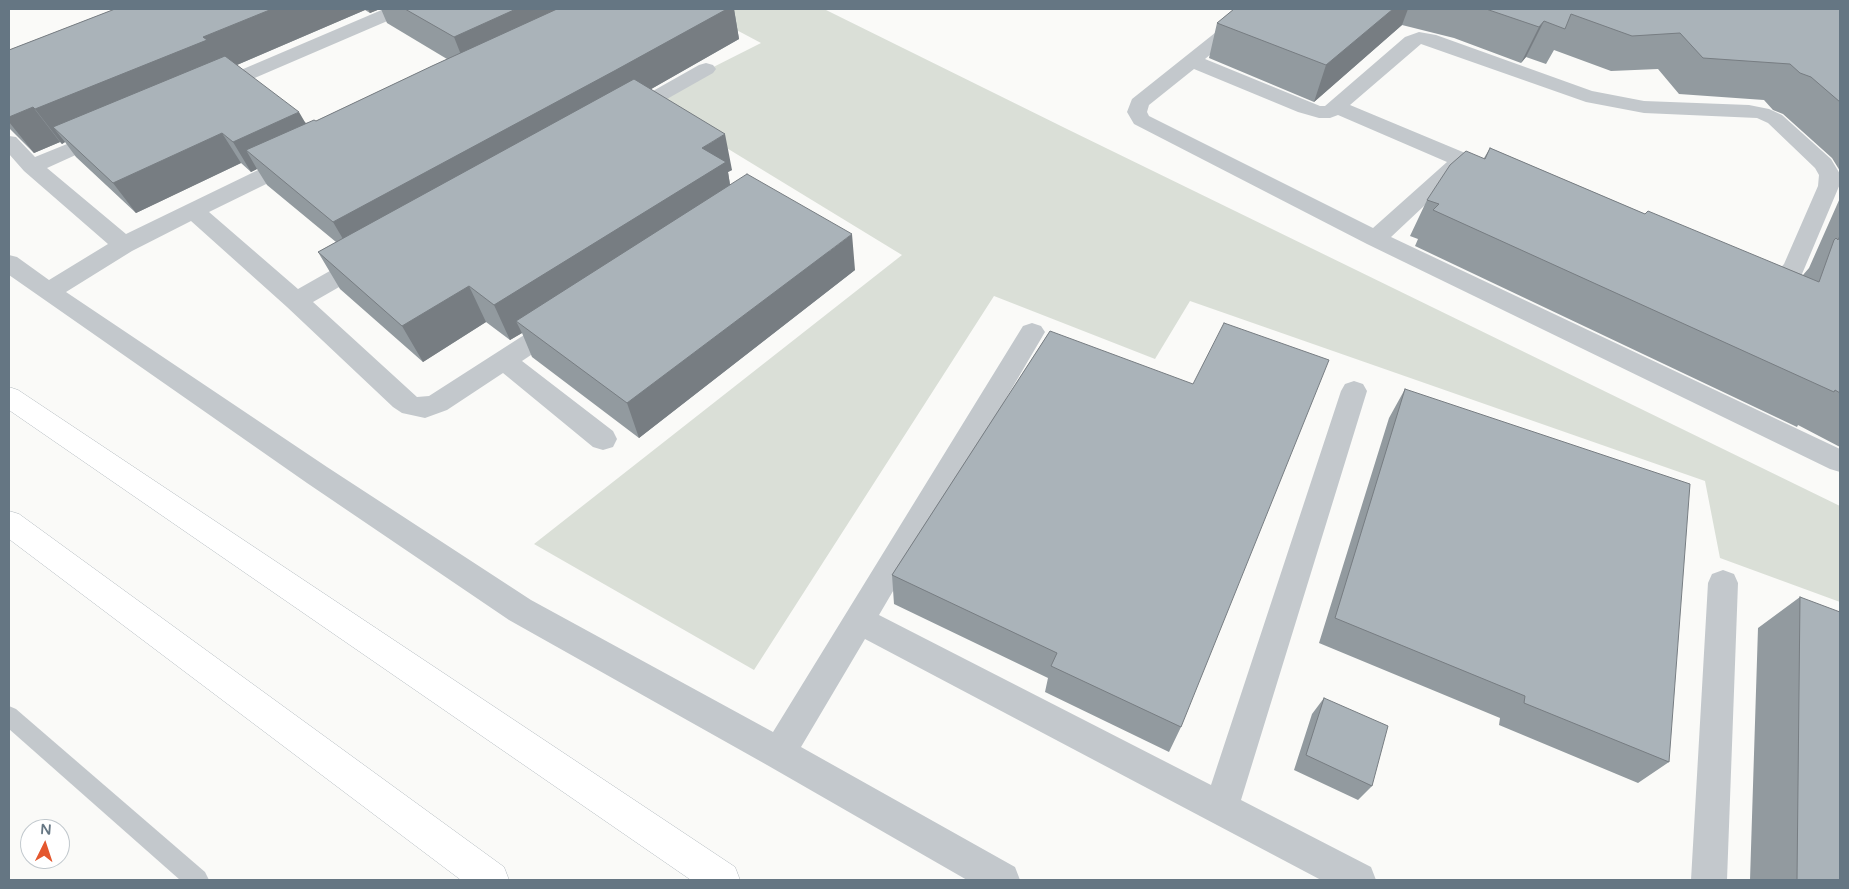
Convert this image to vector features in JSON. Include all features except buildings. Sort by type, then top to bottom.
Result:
[{"type":"main road","points":[[9,397],[722,880]]},
{"type":"main road","points":[[9,523],[491,880]]},
{"type":"street","points":[[197,95],[399,9]]},
{"type":"street","points":[[1256,9],[1139,103],[1137,112],[1142,120],[1375,239],[1840,461]]},
{"type":"street","points":[[1192,61],[1312,110],[1330,112],[1412,41],[1419,38],[1429,39],[1586,96],[1644,107],[1762,113],[1780,124],[1822,164],[1830,175],[1830,186],[1794,268],[1786,277],[1773,280],[1756,277],[1737,269]]},
{"type":"street","points":[[612,122],[706,69]]},
{"type":"street","points":[[1336,107],[1472,163],[1375,239]]},
{"type":"street","points":[[32,166],[124,127]]},
{"type":"street","points":[[9,142],[32,166],[124,245]]},
{"type":"street","points":[[48,292],[124,245],[192,210],[316,151]]},
{"type":"street","points":[[192,210],[296,301],[402,400],[411,406],[425,408],[438,403],[578,312]]},
{"type":"street","points":[[296,301],[381,252]]},
{"type":"street","points":[[9,263],[48,292],[317,475],[520,610],[779,753],[1002,880]]},
{"type":"street","points":[[779,753],[1032,332]]},
{"type":"street","points":[[504,360],[603,439]]},
{"type":"street","points":[[1221,808],[1354,390]]},
{"type":"street","points":[[1709,880],[1723,583]]},
{"type":"street","points":[[859,620],[1358,880]]},
{"type":"lane","points":[[9,716],[198,880]]},
{"type":"shaded area","points":[[697,9],[824,9],[1840,506],[1840,602],[1720,558],[1705,481],[1190,301],[1155,359],[994,296],[754,670],[534,544],[902,255],[648,100],[761,43]]}]
